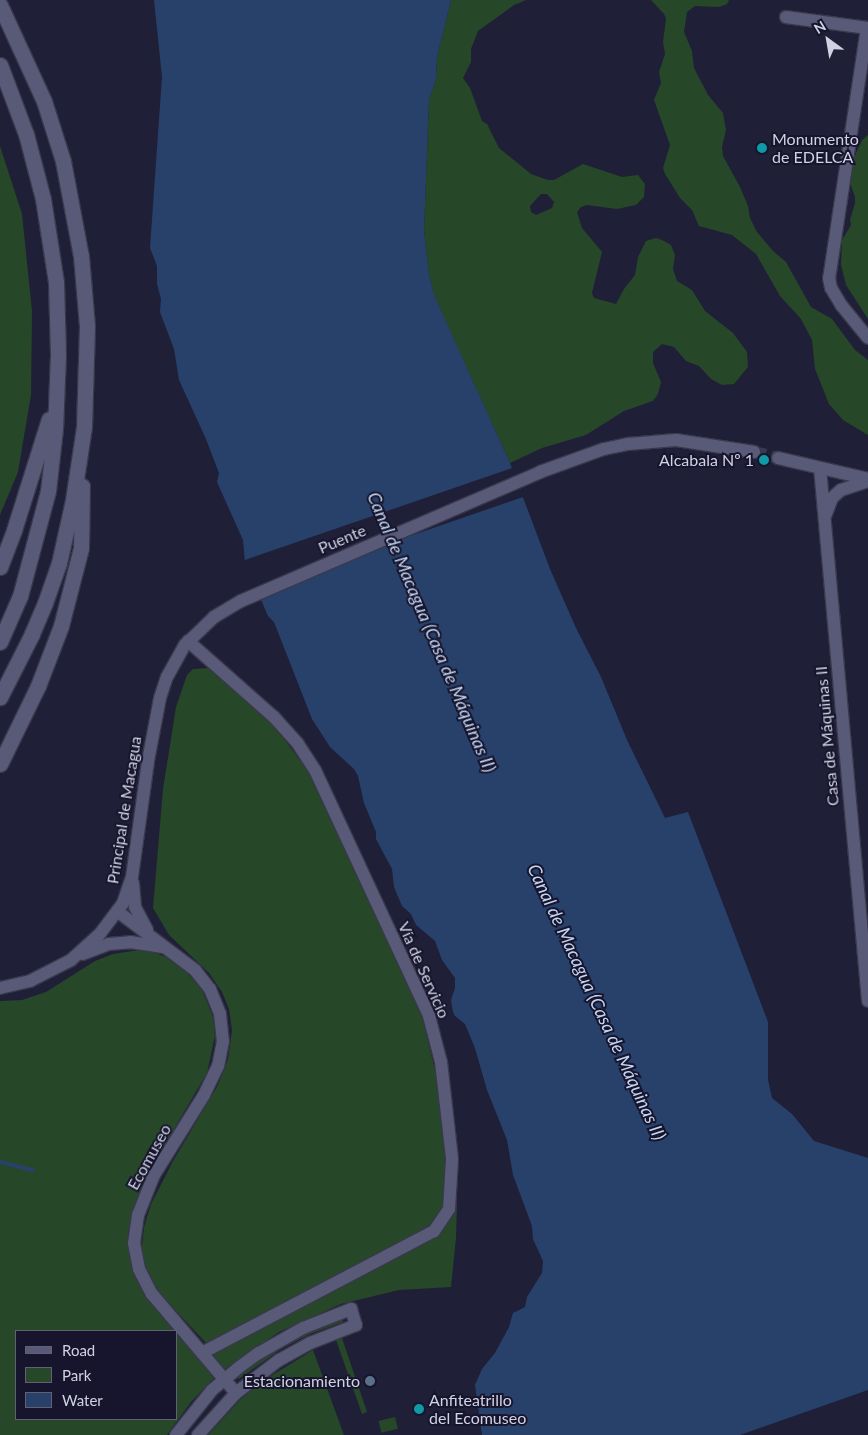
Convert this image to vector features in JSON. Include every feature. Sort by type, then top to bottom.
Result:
[{"type":"main road","points":[[0,5],[44,101],[63,161],[76,222],[85,291],[87,326],[86,393],[79,465],[59,562],[45,603],[16,668],[0,697]]},
{"type":"main road","points":[[0,65],[26,134],[48,226],[58,319],[57,394],[48,491],[20,596],[0,642]]},
{"type":"main road","points":[[0,567],[14,530],[57,394]]},
{"type":"main road","points":[[0,764],[45,668],[63,617],[81,548],[83,498],[79,465]]},
{"type":"street","points":[[786,17],[867,28],[866,50],[832,246],[829,278],[835,295],[868,338]]},
{"type":"street","name":"Puente","points":[[241,601],[540,472],[604,449],[652,441],[694,441],[754,452]]},
{"type":"street","points":[[778,458],[868,480]]},
{"type":"street","name":"Casa de Máquinas II","points":[[820,468],[868,1001]]},
{"type":"street","points":[[824,519],[832,498],[841,490],[868,480]]},
{"type":"street","name":"Principal de Macagua","points":[[0,988],[30,981],[71,960],[99,935],[117,912],[129,889],[132,877],[148,761],[160,698],[167,677],[188,641],[214,618],[241,601]]},
{"type":"street","name":"Vía de Servicio","points":[[188,641],[274,717],[298,744],[315,770],[429,1016],[441,1062],[452,1159],[449,1209],[434,1231],[202,1353]]},
{"type":"street","name":"Ecomuseo","points":[[132,877],[135,907],[154,938]]},
{"type":"street","name":"Ecomuseo","points":[[117,912],[168,948],[195,970],[210,989],[222,1026],[222,1052],[212,1081],[154,1175],[138,1215],[134,1244],[139,1269],[152,1294],[236,1393]]},
{"type":"street","points":[[71,960],[109,944],[130,942],[168,948]]},
{"type":"street","points":[[176,1435],[197,1407],[224,1379],[282,1339],[351,1309],[356,1325],[303,1346],[279,1360],[236,1393],[198,1435]]},
{"type":"green space","points":[[451,0],[526,0],[514,5],[478,31],[471,49],[471,62],[463,78],[470,88],[482,121],[487,124],[499,148],[531,174],[548,180],[554,180],[583,164],[622,177],[638,175],[645,184],[644,197],[636,205],[617,209],[587,205],[581,207],[577,212],[582,228],[602,252],[592,293],[594,298],[616,304],[624,289],[635,275],[638,257],[646,241],[656,238],[671,245],[675,255],[673,269],[677,281],[692,290],[705,311],[733,333],[747,352],[748,367],[734,384],[722,385],[711,379],[699,366],[686,361],[674,347],[662,344],[653,352],[653,363],[661,382],[658,394],[653,401],[624,411],[586,435],[542,448],[510,463],[434,296],[429,274],[424,231],[429,100],[436,79],[437,57]],"holes":[[[541,194],[547,194],[554,202],[552,208],[536,215],[531,212],[530,206]]]},
{"type":"green space","points":[[651,0],[729,0],[727,4],[719,7],[695,6],[687,12],[684,32],[692,51],[694,68],[708,95],[723,113],[726,130],[722,147],[723,156],[740,187],[748,206],[750,218],[757,232],[773,251],[786,262],[811,307],[832,319],[855,350],[868,360],[868,435],[843,420],[829,404],[815,369],[812,340],[801,319],[780,296],[756,254],[732,235],[699,226],[692,210],[680,198],[665,174],[663,168],[670,145],[654,100],[661,83],[659,72],[665,54],[663,42],[666,19],[664,14]]},
{"type":"green space","points":[[868,135],[868,319],[846,285],[841,265],[842,240],[851,225],[850,220],[855,203],[855,197],[849,180],[852,162],[862,140]]},
{"type":"green space","points":[[0,146],[22,214],[32,311],[31,395],[18,472],[0,515]]},
{"type":"green space","points":[[209,668],[217,672],[276,728],[311,775],[415,996],[423,1020],[437,1079],[445,1150],[446,1198],[441,1213],[424,1231],[208,1345],[161,1295],[147,1272],[141,1256],[144,1227],[151,1204],[173,1161],[218,1085],[228,1059],[232,1030],[229,1009],[222,992],[209,973],[169,935],[153,908],[163,789],[176,707],[187,675],[193,669]]},
{"type":"green space","points":[[145,949],[174,960],[201,987],[213,1017],[215,1036],[207,1073],[147,1175],[132,1212],[128,1235],[130,1257],[139,1284],[155,1308],[174,1330],[15,1330],[15,1420],[178,1420],[167,1435],[0,1435],[0,1001],[22,1000],[46,992],[95,961],[113,954]]},
{"type":"green space","points":[[457,1203],[451,1287],[399,1290],[341,1304],[279,1332],[225,1369],[214,1356],[215,1351],[434,1238],[450,1220]]},
{"type":"green space","points":[[342,1318],[343,1322],[310,1334],[281,1349],[239,1379],[236,1376],[294,1338]]},
{"type":"green space","points":[[178,1334],[215,1377],[191,1402],[178,1420]]},
{"type":"green space","points":[[342,1338],[367,1412],[362,1414],[336,1340]]},
{"type":"green space","points":[[313,1350],[344,1435],[208,1435],[240,1400],[261,1382]]},
{"type":"green space","points":[[395,1417],[398,1429],[381,1433],[379,1421]]},
{"type":"water","name":"Canal de Macagua (Casa de Máquinas II)","points":[[154,0],[451,0],[437,57],[436,79],[429,100],[424,231],[429,274],[434,295],[510,463],[550,569],[576,628],[601,677],[627,740],[665,818],[688,812],[768,1022],[768,1080],[772,1098],[792,1114],[814,1141],[868,1158],[868,1390],[740,1435],[482,1435],[475,1385],[482,1369],[495,1353],[509,1327],[513,1313],[525,1307],[527,1297],[542,1273],[543,1261],[533,1239],[532,1226],[513,1175],[507,1140],[487,1090],[475,1048],[465,1024],[453,1012],[451,1000],[455,988],[455,978],[442,960],[435,941],[416,925],[411,914],[402,906],[394,887],[392,869],[376,839],[376,832],[364,803],[358,776],[354,769],[330,747],[312,719],[274,622],[268,616],[245,562],[243,540],[217,482],[219,473],[179,380],[174,349],[160,312],[161,299],[157,284],[157,266],[150,248],[162,77]]},
{"type":"pier","points":[[515,467],[525,496],[253,590],[243,561]]},
{"type":"waterway","points":[[0,1162],[33,1170]]},
{"type":"tunnel","points":[[754,452],[778,458]]},
{"type":"place","name":"Monumento de EDELCA","points":[[762,148]]},
{"type":"place","name":"Alcabala Nº 1","points":[[764,460]]},
{"type":"place","name":"Estacionamiento","points":[[370,1381]]},
{"type":"place","name":"Anfiteatrillo del Ecomuseo","points":[[419,1409]]}]
